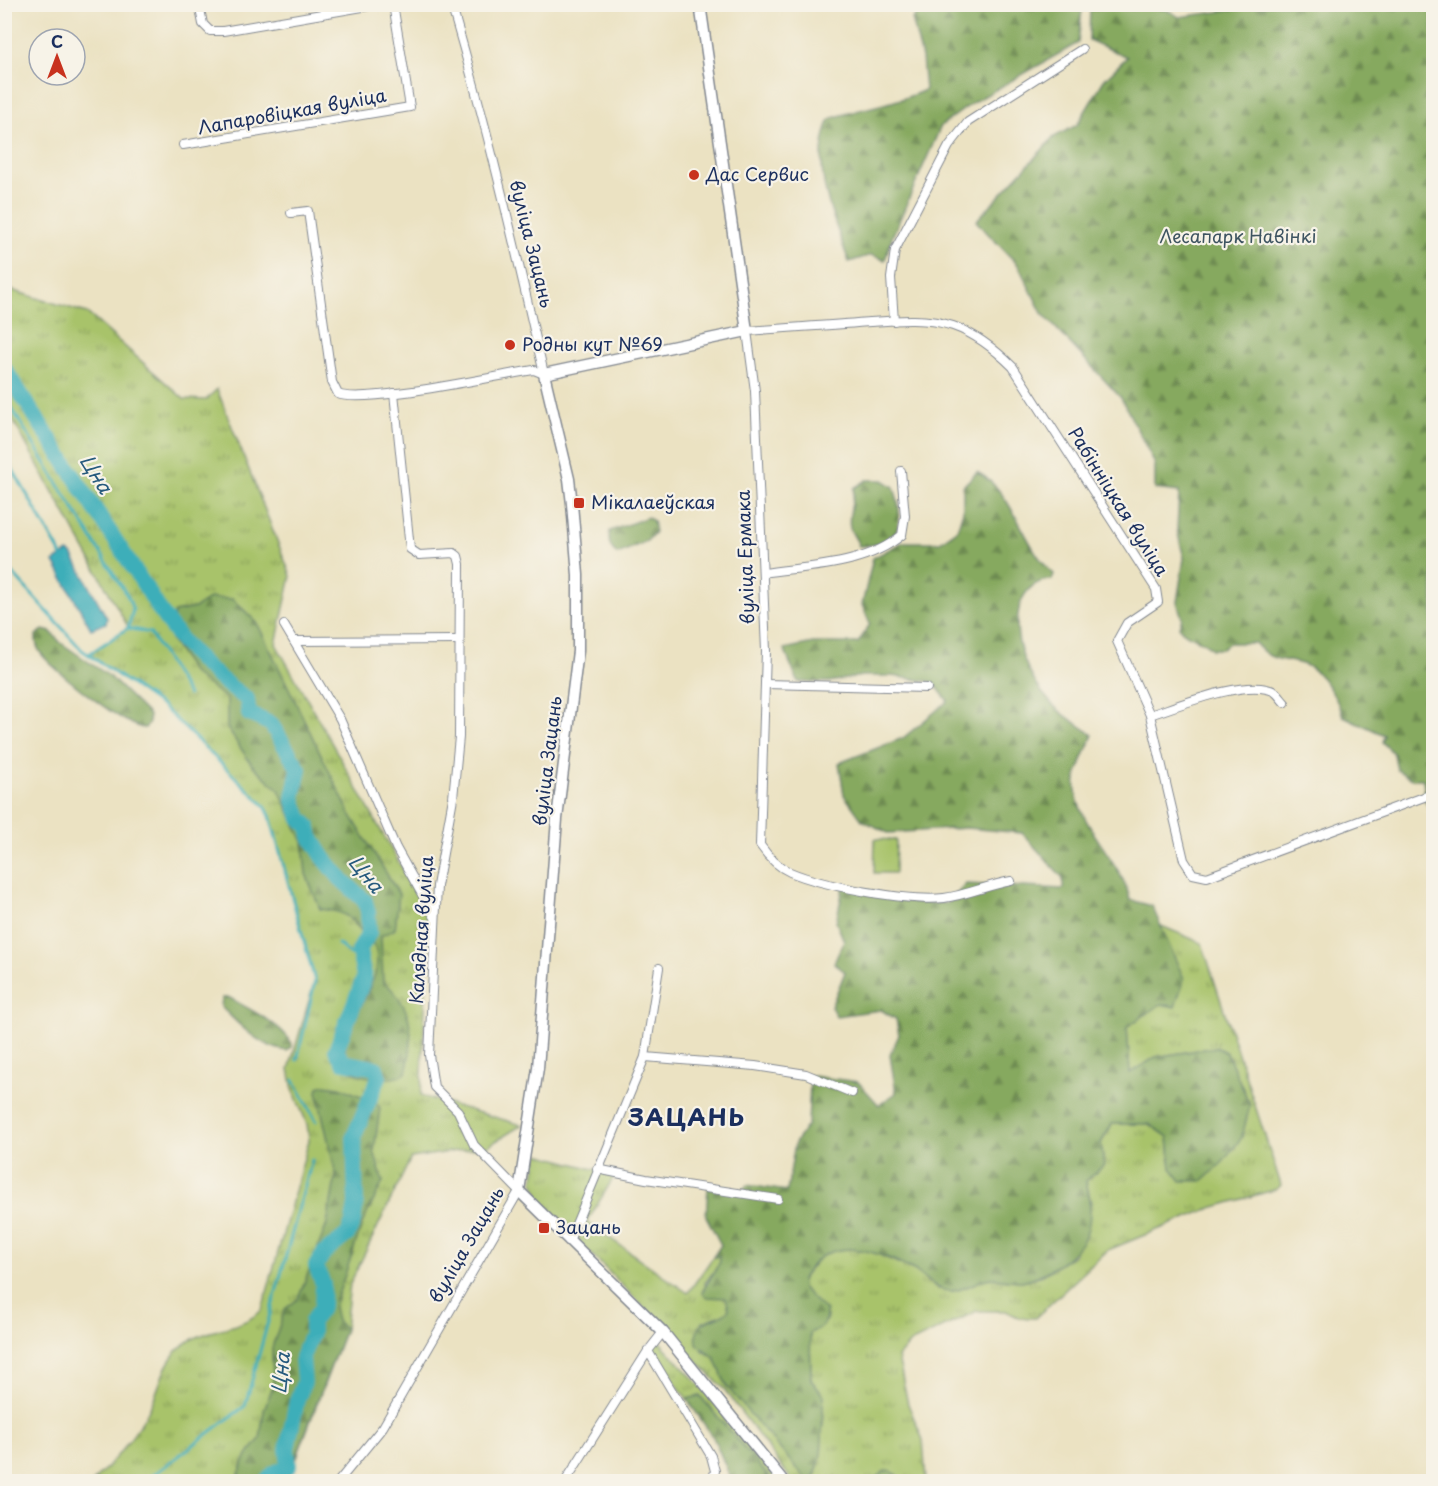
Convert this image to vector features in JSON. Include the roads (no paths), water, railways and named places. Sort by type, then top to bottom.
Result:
[{"type":"street","points":[[199,4],[202,24],[210,31],[223,31],[380,4]]},
{"type":"street","name":"Лапаровіцкая вуліца","points":[[183,145],[410,107],[393,4]]},
{"type":"street","name":"вуліца Зацань","points":[[338,1482],[383,1427],[519,1191],[538,1068],[557,819],[578,651],[578,575],[572,504],[513,235],[451,4]]},
{"type":"street","name":"вуліца Ермака","points":[[699,4],[755,391],[765,684],[760,845],[767,855],[788,871],[801,876],[922,899],[959,895],[1011,881]]},
{"type":"street","points":[[894,321],[891,278],[895,250],[949,146],[969,122],[1083,49]]},
{"type":"street","points":[[291,213],[308,211],[334,390],[346,396],[394,393],[534,370],[544,374],[747,331]]},
{"type":"street","name":"Рабінніцкая вуліца","points":[[747,331],[894,321],[951,325],[967,332],[1013,367],[1156,589],[1158,602],[1127,623],[1117,641],[1150,715],[1184,860],[1193,874],[1207,877],[1432,794]]},
{"type":"street","name":"Калядная вуліца","points":[[394,393],[410,549],[419,555],[451,553],[458,556],[460,564],[459,736],[453,798],[440,858],[435,917],[429,1055],[434,1087],[458,1111],[474,1145],[519,1191]]},
{"type":"street","points":[[763,573],[859,558],[886,548],[902,535],[905,516],[901,471]]},
{"type":"street","points":[[284,625],[340,719],[396,848],[435,917]]},
{"type":"street","points":[[294,641],[459,640]]},
{"type":"street","points":[[765,684],[927,688]]},
{"type":"street","points":[[1150,715],[1228,690],[1257,689],[1275,692],[1285,703]]},
{"type":"street","points":[[569,1241],[645,1057],[659,968]]},
{"type":"street","points":[[645,1057],[755,1066],[806,1074],[852,1093]]},
{"type":"street","points":[[597,1169],[646,1179],[778,1199]]},
{"type":"street","points":[[519,1191],[663,1332],[784,1482]]},
{"type":"street","points":[[565,1482],[648,1350],[663,1332]]},
{"type":"street","points":[[648,1350],[711,1456],[715,1472],[712,1482]]},
{"type":"water","points":[[68,552],[72,554],[107,618],[106,623],[91,629],[54,562]]},
{"type":"waterway","name":"Цна","points":[[4,368],[170,625],[204,665],[247,699],[249,714],[271,724],[299,769],[293,798],[300,818],[309,827],[311,837],[324,858],[340,878],[365,901],[368,912],[369,933],[359,951],[364,978],[336,1050],[343,1062],[376,1068],[379,1077],[354,1136],[356,1203],[353,1222],[348,1234],[323,1254],[316,1266],[323,1284],[322,1307],[312,1321],[312,1333],[302,1357],[304,1382],[297,1400],[287,1449],[289,1466],[274,1473],[266,1482]]},
{"type":"waterway","points":[[4,396],[128,597],[133,610],[128,628],[89,654]]},
{"type":"waterway","points":[[4,454],[62,556]]},
{"type":"waterway","points":[[4,564],[82,650],[163,707],[265,806],[270,816],[315,981],[297,1060]]},
{"type":"waterway","points":[[128,628],[150,633],[188,695]]},
{"type":"waterway","points":[[338,944],[359,962]]},
{"type":"waterway","points":[[294,1080],[316,1121]]},
{"type":"waterway","points":[[144,1482],[245,1406],[312,1160]]},
{"type":"place","name":"Дас Сервис","points":[[694,175]]},
{"type":"place","name":"Родны кут №69","points":[[510,345]]},
{"type":"place","name":"Мікалаеўская","points":[[579,503]]},
{"type":"place","name":"Зацань","points":[[544,1228]]},
{"type":"district","name":"ЗАЦАНЬ","points":[[687,1118]]},
{"type":"park label","name":"Лесапарк Навінкі","points":[[1238,237]]}]
